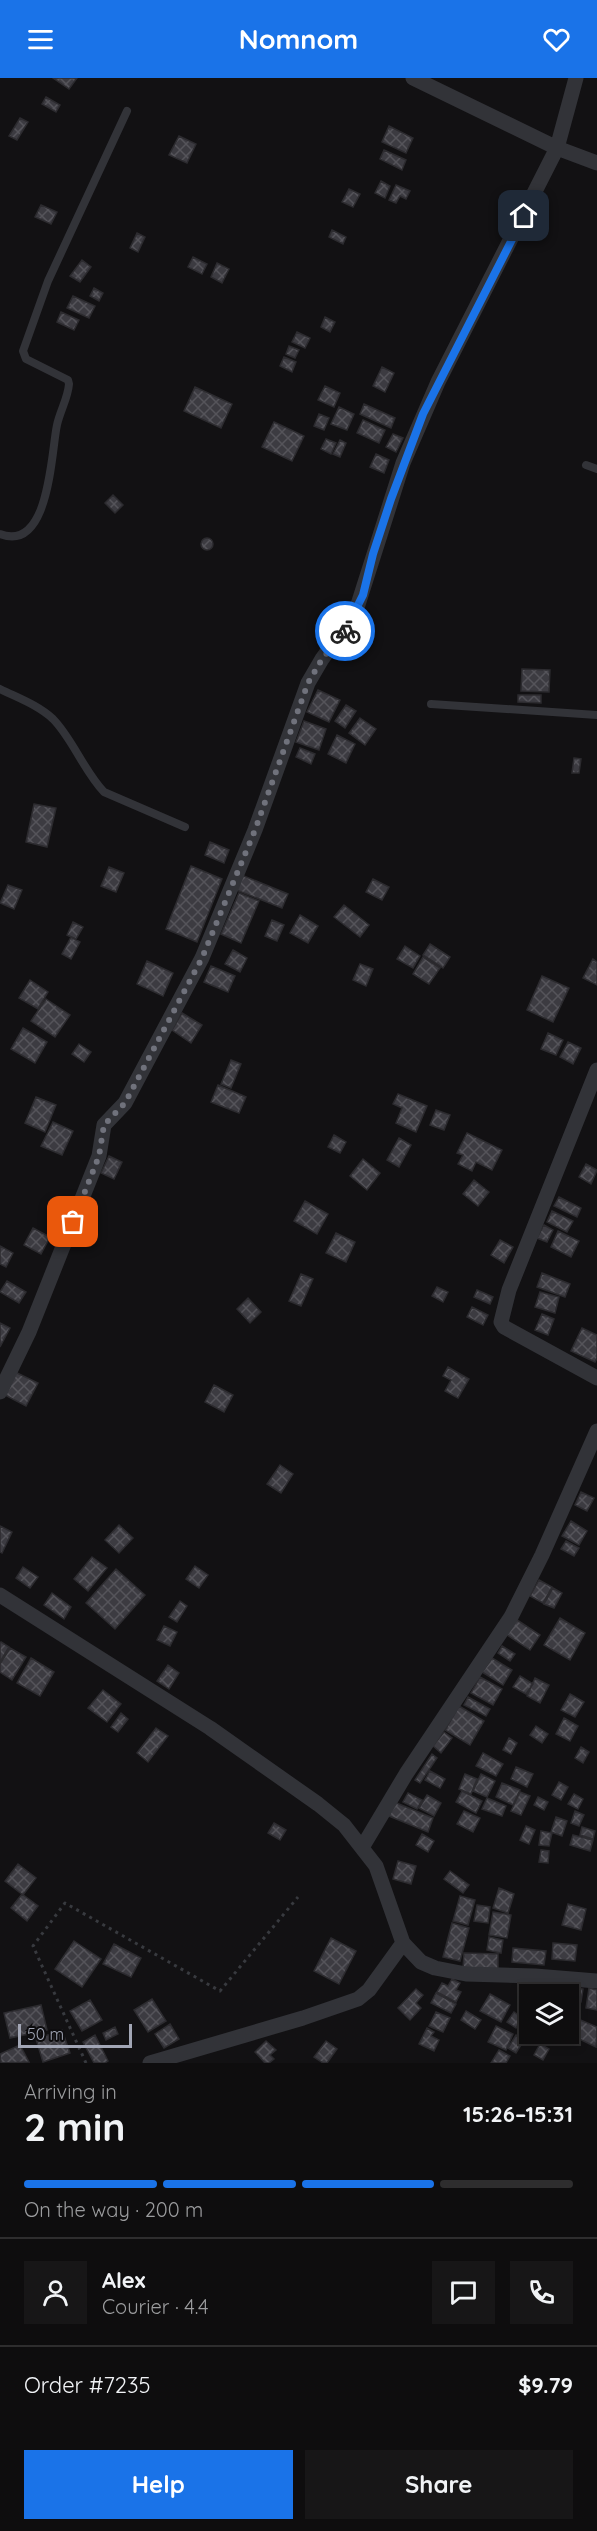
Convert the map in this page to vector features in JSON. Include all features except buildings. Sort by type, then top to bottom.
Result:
[{"type":"street","points":[[413,78],[557,148],[597,164]]},
{"type":"street","points":[[0,1392],[28,1332],[99,1156],[104,1125],[125,1103],[202,958],[255,830],[308,683],[322,659],[355,615],[404,463],[423,414],[557,148],[576,78]]},
{"type":"street","points":[[597,1070],[509,1290],[501,1322],[504,1327],[597,1378]]},
{"type":"street","points":[[363,1846],[406,1774],[512,1617],[597,1431]]},
{"type":"street","points":[[0,1595],[220,1734],[344,1825],[363,1846],[376,1866],[404,1943],[421,1962],[435,1968],[466,1974],[545,1976],[597,1981]]},
{"type":"street","points":[[150,2063],[358,2000],[369,1990],[404,1943]]},
{"type":"lane","points":[[0,534],[8,537],[17,536],[30,527],[44,505],[58,422],[69,384],[68,380],[26,359],[23,351],[48,281],[127,111]]},
{"type":"lane","points":[[586,465],[597,469]]},
{"type":"lane","points":[[0,689],[37,707],[54,720],[104,792],[185,827]]},
{"type":"lane","points":[[431,704],[597,715]]},
{"type":"path","points":[[86,2063],[33,1946],[64,1903],[220,1991],[298,1897]]},
{"type":"way so far","points":[[73,1222],[102,1147],[104,1125],[125,1103],[202,958],[255,830],[308,683],[322,659],[345,631]]},
{"type":"route","points":[[345,631],[363,595],[373,554],[391,499],[423,414],[524,216]]}]
